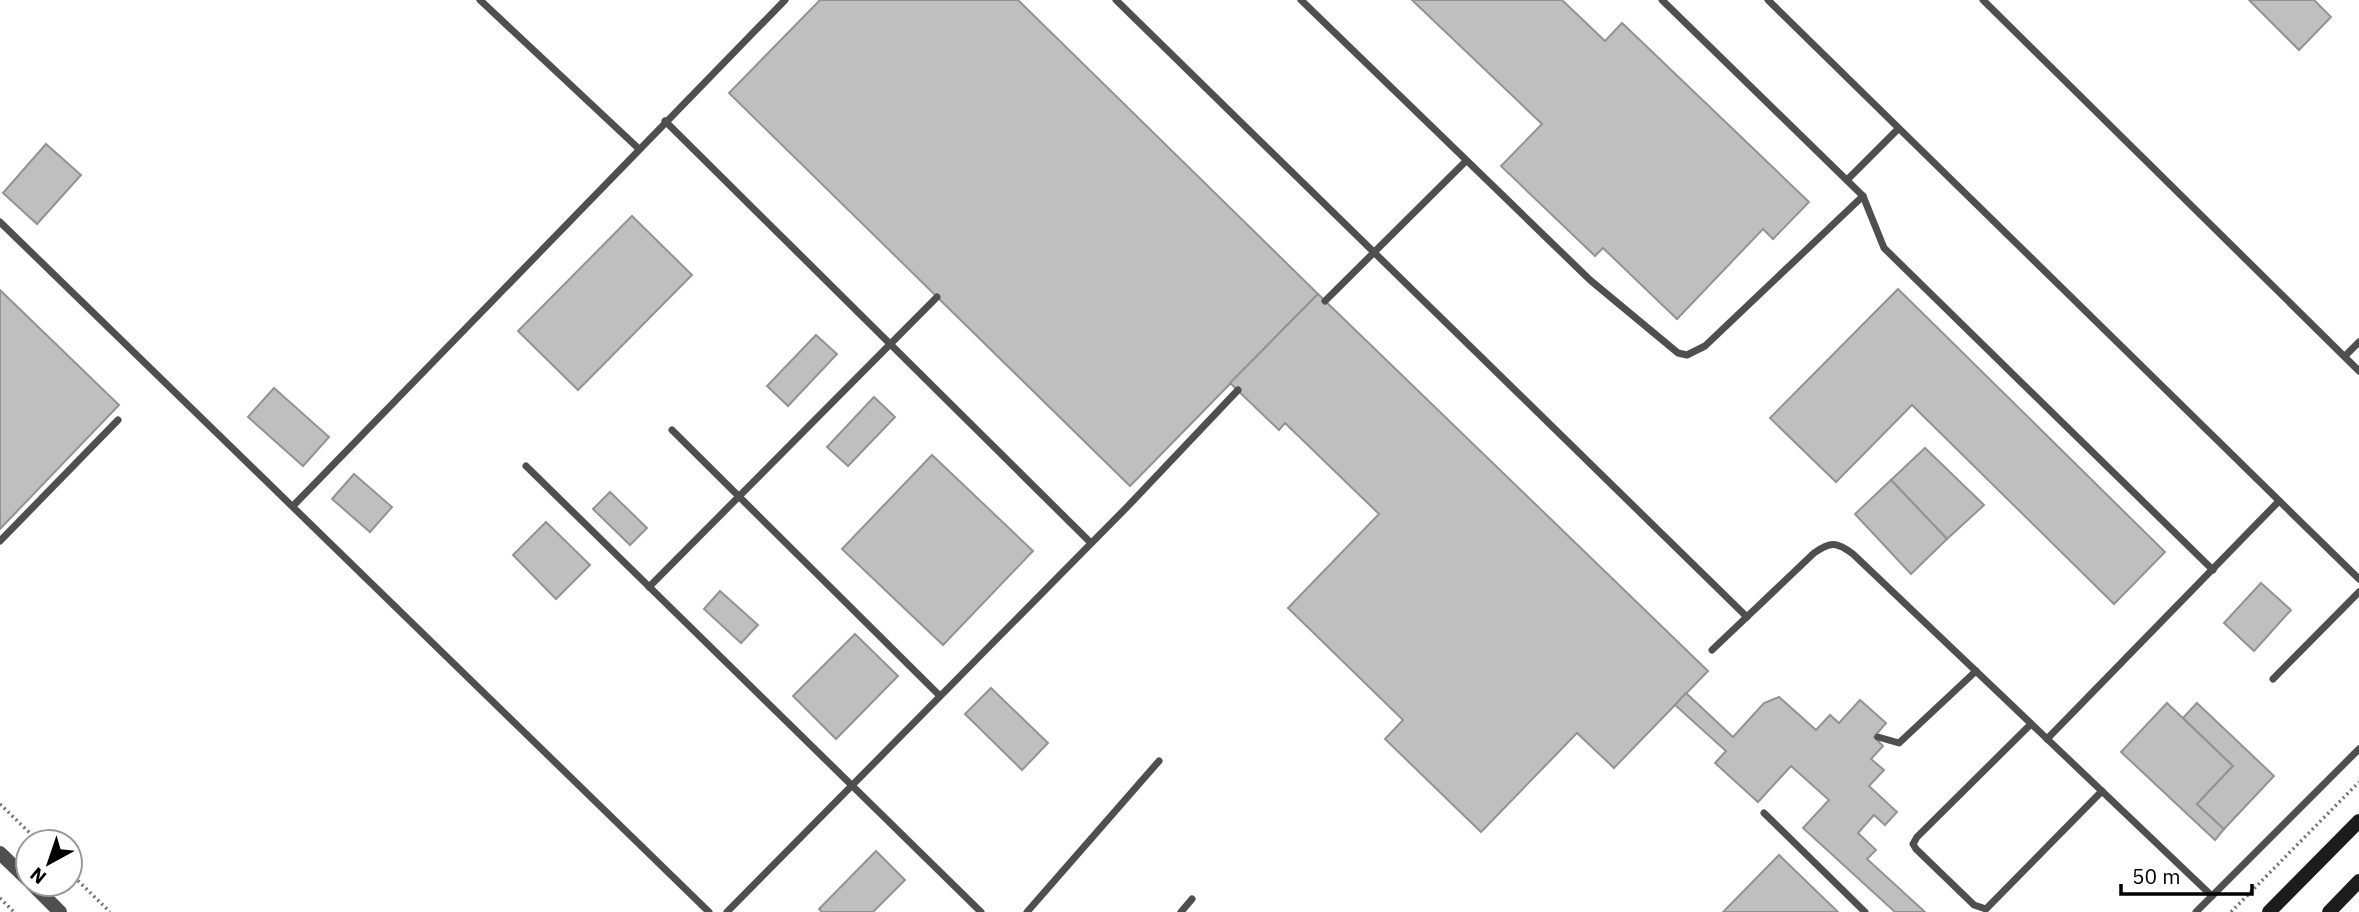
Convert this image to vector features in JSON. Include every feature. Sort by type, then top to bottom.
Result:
[{"type":"street","points":[[2269,912],[2359,821]]},
{"type":"street","points":[[0,853],[14,867]]},
{"type":"street","points":[[2329,912],[2359,881]]},
{"type":"street","points":[[46,898],[60,912]]},
{"type":"lane","points":[[480,0],[638,148]]},
{"type":"lane","points":[[293,506],[638,148],[785,0]]},
{"type":"lane","points":[[1116,0],[1747,617]]},
{"type":"lane","points":[[1301,0],[1465,162],[1590,280],[1678,354],[1687,355],[1705,346],[1863,197]]},
{"type":"lane","points":[[1662,0],[1863,197],[1884,248],[2213,570]]},
{"type":"lane","points":[[1768,0],[1897,130],[2359,579]]},
{"type":"lane","points":[[1983,0],[2359,370]]},
{"type":"lane","points":[[665,121],[1091,543]]},
{"type":"lane","points":[[1847,180],[1897,130]]},
{"type":"lane","points":[[1325,301],[1465,162]]},
{"type":"lane","points":[[0,222],[709,912]]},
{"type":"lane","points":[[649,587],[937,297]]},
{"type":"lane","points":[[2345,356],[2359,342]]},
{"type":"lane","points":[[727,912],[1238,390]]},
{"type":"lane","points":[[0,541],[118,420]]},
{"type":"lane","points":[[672,430],[939,695]]},
{"type":"lane","points":[[526,466],[981,912]]},
{"type":"lane","points":[[2047,738],[2279,501]]},
{"type":"lane","points":[[1712,650],[1814,553],[1827,544],[1838,543],[1853,554],[2211,896]]},
{"type":"lane","points":[[2273,679],[2359,592]]},
{"type":"lane","points":[[1878,737],[1899,743],[1976,671]]},
{"type":"lane","points":[[2031,724],[1913,844],[1974,905],[1986,909],[2102,791]]},
{"type":"lane","points":[[2196,912],[2359,749]]},
{"type":"lane","points":[[1027,912],[1160,761]]},
{"type":"lane","points":[[1764,813],[1865,912]]},
{"type":"lane","points":[[1181,912],[1192,899]]},
{"type":"path","points":[[2231,912],[2359,782]]},
{"type":"path","points":[[0,804],[24,828]]},
{"type":"path","points":[[84,887],[110,912]]},
{"type":"path","points":[[0,898],[15,912]]},
{"type":"building","points":[[820,0],[1018,0],[1318,294],[1130,486],[729,93]]},
{"type":"building","points":[[1412,0],[1562,0],[1605,41],[1622,23],[1809,202],[1773,239],[1763,229],[1677,319],[1603,248],[1595,256],[1501,166],[1542,124]]},
{"type":"building","points":[[2249,0],[2314,0],[2331,17],[2299,50]]},
{"type":"building","points":[[46,144],[81,175],[37,224],[3,193]]},
{"type":"building","points":[[632,216],[692,275],[578,390],[518,331]]},
{"type":"building","points":[[1898,289],[2165,552],[2114,604],[1912,405],[1836,482],[1770,418]]},
{"type":"building","points":[[0,290],[119,405],[0,529]]},
{"type":"building","points":[[1318,294],[1708,671],[1614,768],[1577,733],[1481,832],[1385,739],[1403,720],[1288,608],[1379,514],[1285,423],[1279,430],[1230,383]]},
{"type":"building","points":[[816,335],[837,354],[788,406],[767,386]]},
{"type":"building","points":[[274,388],[329,437],[303,466],[248,417]]},
{"type":"building","points":[[874,397],[895,417],[848,466],[827,447]]},
{"type":"building","points":[[1925,448],[1984,505],[1947,539],[1891,480]]},
{"type":"building","points":[[932,455],[1033,551],[943,645],[842,549]]},
{"type":"building","points":[[354,474],[392,507],[370,532],[332,499]]},
{"type":"building","points":[[1891,480],[1947,539],[1911,574],[1855,514]]},
{"type":"building","points":[[610,492],[647,528],[630,545],[593,509]]},
{"type":"building","points":[[546,522],[590,565],[556,599],[513,555]]},
{"type":"building","points":[[2261,583],[2291,610],[2254,651],[2224,623]]},
{"type":"building","points":[[720,591],[758,625],[741,643],[704,609]]},
{"type":"building","points":[[855,634],[898,676],[836,739],[793,696]]},
{"type":"building","points":[[991,688],[1048,743],[1022,770],[965,714]]},
{"type":"building","points":[[1686,693],[1733,737],[1764,703],[1779,697],[1816,730],[1830,715],[1839,723],[1860,700],[1886,723],[1874,737],[1883,746],[1871,759],[1884,770],[1869,786],[1897,812],[1885,825],[1874,815],[1858,833],[1876,850],[1867,859],[1925,912],[1895,912],[1803,828],[1829,800],[1791,766],[1758,802],[1715,763],[1726,751],[1675,705]]},
{"type":"building","points":[[2167,703],[2233,766],[2197,804],[2224,829],[2215,840],[2121,752]]},
{"type":"building","points":[[2197,703],[2274,776],[2224,829],[2197,804],[2233,766],[2183,718]]},
{"type":"building","points":[[876,851],[905,880],[873,912],[822,912],[819,909]]},
{"type":"building","points":[[1779,855],[1838,912],[1723,912]]}]
